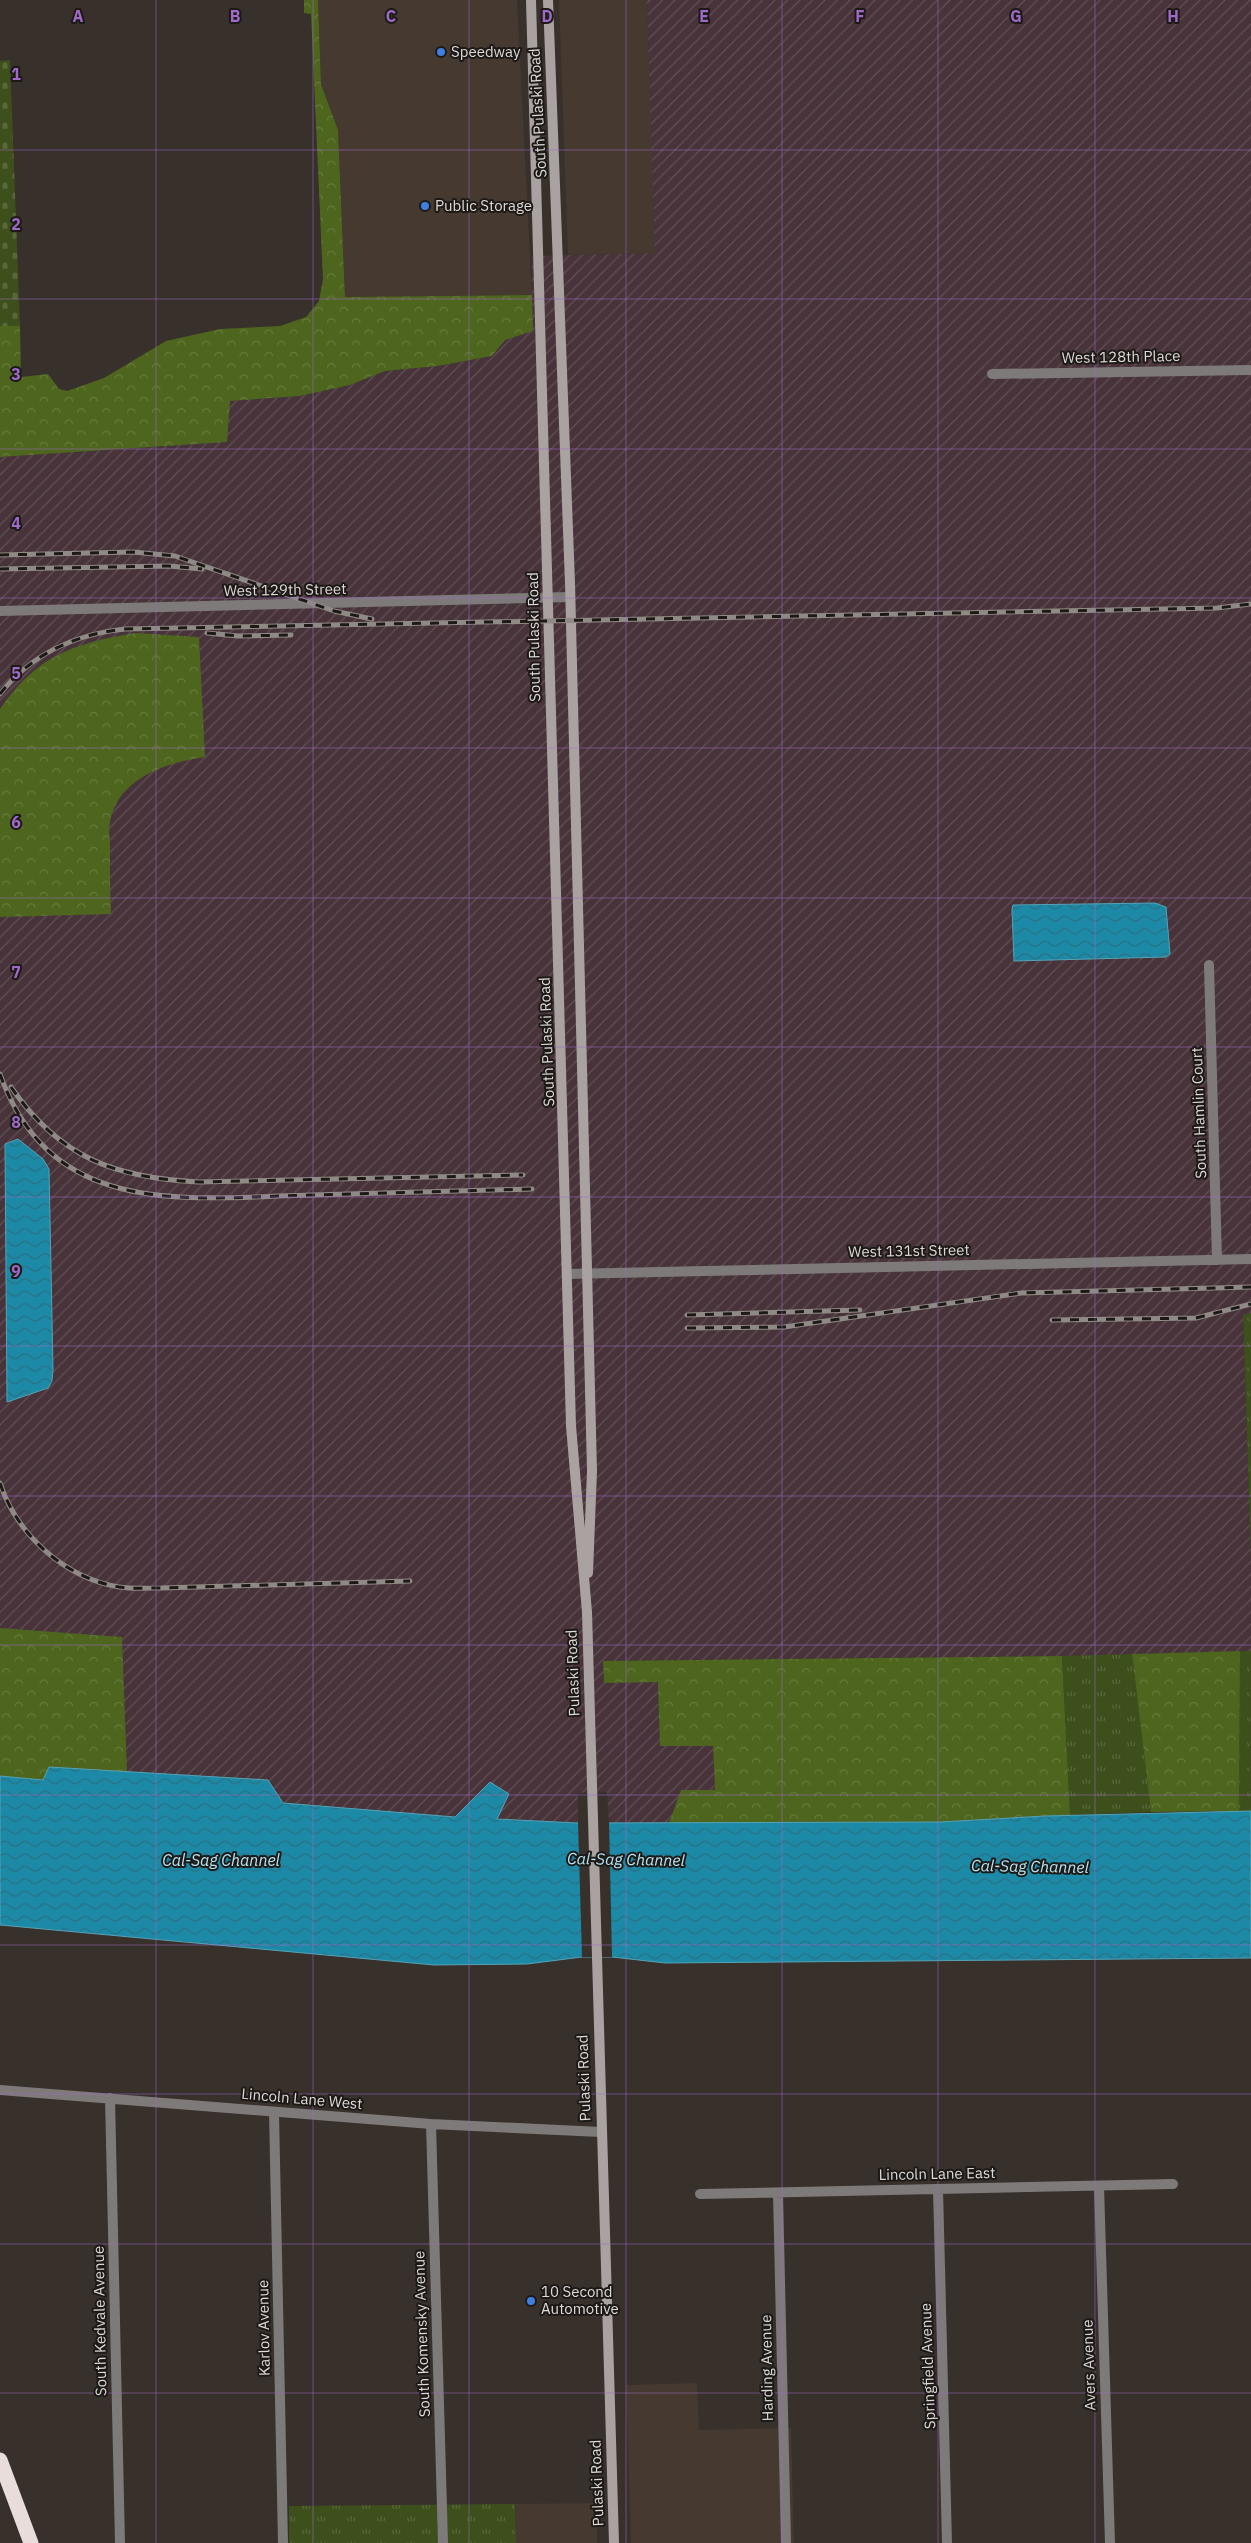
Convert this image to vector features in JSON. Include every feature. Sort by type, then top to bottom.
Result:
[{"type":"highway","points":[[0,2460],[31,2543]]},
{"type":"main road","name":"South Pulaski Road","points":[[531,0],[568,1274]]},
{"type":"main road","name":"South Pulaski Road","points":[[548,0],[570,598],[587,1273]]},
{"type":"main road","name":"Pulaski Road","points":[[587,1273],[592,1471],[587,1612],[595,1957],[614,2543]]},
{"type":"main road","name":"Pulaski Road","points":[[568,1274],[573,1470],[587,1612]]},
{"type":"street","name":"West 128th Place","points":[[992,374],[1251,370]]},
{"type":"street","name":"West 129th Street","points":[[0,612],[570,598]]},
{"type":"street","name":"South Hamlin Court","points":[[1210,965],[1217,1260]]},
{"type":"street","name":"West 131st Street","points":[[568,1274],[1251,1259]]},
{"type":"street","name":"Lincoln Lane West","points":[[0,2090],[431,2124],[601,2132]]},
{"type":"street","name":"South Kedvale Avenue","points":[[110,2098],[120,2543]]},
{"type":"street","name":"Karlov Avenue","points":[[274,2112],[283,2543]]},
{"type":"street","name":"South Komensky Avenue","points":[[431,2124],[443,2543]]},
{"type":"street","name":"Lincoln Lane East","points":[[700,2194],[1173,2184]]},
{"type":"street","name":"Avers Avenue","points":[[1099,2186],[1110,2543]]},
{"type":"street","name":"Springfield Avenue","points":[[938,2189],[948,2543]]},
{"type":"street","name":"Harding Avenue","points":[[778,2193],[786,2543]]},
{"type":"shaded area","points":[[318,0],[517,0],[532,295],[345,297],[338,130],[321,84]]},
{"type":"shaded area","points":[[559,0],[647,0],[656,253],[568,255]]},
{"type":"shaded area","points":[[647,0],[1251,0],[1251,1313],[1243,1316],[1251,1555],[1251,1651],[1062,1656],[603,1661],[604,1683],[659,1681],[713,1746],[715,1790],[682,1790],[669,1823],[609,1823],[607,1792],[578,1793],[578,1823],[383,1812],[282,1803],[268,1780],[49,1767],[43,1780],[0,1776],[0,457],[227,442],[229,401],[300,396],[350,385],[385,371],[438,366],[492,356],[505,340],[532,331],[532,256],[655,253]]},
{"type":"shaded area","points":[[697,2383],[699,2430],[791,2428],[794,2543],[631,2543],[626,2385]]},
{"type":"shaded area","points":[[597,2503],[597,2543],[516,2543],[515,2504]]},
{"type":"green space","points":[[304,0],[318,0],[321,84],[338,130],[345,297],[532,295],[533,331],[505,340],[492,356],[438,366],[385,371],[350,385],[300,396],[230,401],[227,442],[0,457],[0,326],[20,326],[21,377],[48,374],[59,389],[67,391],[104,378],[166,341],[220,329],[280,326],[306,317],[319,301],[323,279],[311,14],[304,13]]},
{"type":"green space","points":[[10,60],[20,326],[0,326],[0,61]]},
{"type":"green space","points":[[135,633],[199,637],[205,757],[190,759],[160,768],[146,775],[122,794],[115,807],[109,828],[111,914],[0,917],[0,709],[28,676],[42,664],[75,647]]},
{"type":"green space","points":[[1251,1313],[1251,1555],[1243,1315]]},
{"type":"green space","points":[[0,1628],[122,1637],[127,1772],[49,1767],[43,1780],[0,1776]]},
{"type":"green space","points":[[1240,1651],[1251,1651],[1251,1811],[1239,1811]]},
{"type":"green space","points":[[1240,1651],[1239,1811],[1151,1812],[1132,1654]]},
{"type":"green space","points":[[1132,1654],[1151,1812],[1070,1815],[1062,1656]]},
{"type":"green space","points":[[1062,1656],[1070,1815],[941,1822],[669,1823],[681,1790],[715,1790],[713,1746],[660,1746],[658,1682],[604,1683],[603,1661]]},
{"type":"green space","points":[[515,2504],[516,2543],[289,2543],[289,2506]]},
{"type":"water","points":[[1155,903],[1166,907],[1170,954],[1166,957],[1014,961],[1013,905]]},
{"type":"water","points":[[18,1139],[43,1159],[49,1169],[53,1369],[52,1381],[48,1388],[7,1402],[5,1144]]},
{"type":"water","name":"Cal-Sag Channel","points":[[49,1767],[268,1780],[283,1803],[455,1817],[490,1782],[509,1794],[497,1819],[578,1823],[941,1822],[1045,1816],[1251,1811],[1251,1958],[665,1963],[612,1957],[582,1957],[527,1964],[434,1965],[0,1925],[0,1776],[43,1780]]},
{"type":"pier","points":[[578,1821],[609,1821],[612,1957],[582,1957]]},
{"type":"railway","points":[[0,555],[133,552],[175,556],[334,611],[372,619]]},
{"type":"railway","points":[[0,569],[169,566],[202,569]]},
{"type":"railway","points":[[0,694],[26,668],[56,648],[89,636],[125,629],[1217,608],[1251,604]]},
{"type":"railway","points":[[207,633],[238,636],[291,635]]},
{"type":"railway","points":[[0,1074],[23,1121],[53,1155],[89,1177],[129,1190],[172,1197],[218,1198],[532,1189]]},
{"type":"railway","points":[[11,1087],[49,1131],[70,1147],[92,1160],[116,1169],[169,1180],[199,1182],[523,1175]]},
{"type":"railway","points":[[687,1328],[784,1327],[1021,1293],[1251,1287]]},
{"type":"railway","points":[[1052,1320],[1196,1318],[1251,1304]]},
{"type":"railway","points":[[687,1315],[860,1310]]},
{"type":"railway","points":[[0,1483],[18,1520],[46,1551],[62,1564],[80,1574],[99,1582],[119,1587],[161,1588],[410,1581]]},
{"type":"place","name":"Speedway","points":[[441,52]]},
{"type":"place","name":"Public Storage","points":[[425,206]]},
{"type":"place","name":"10 Second Automotive","points":[[531,2301]]}]
